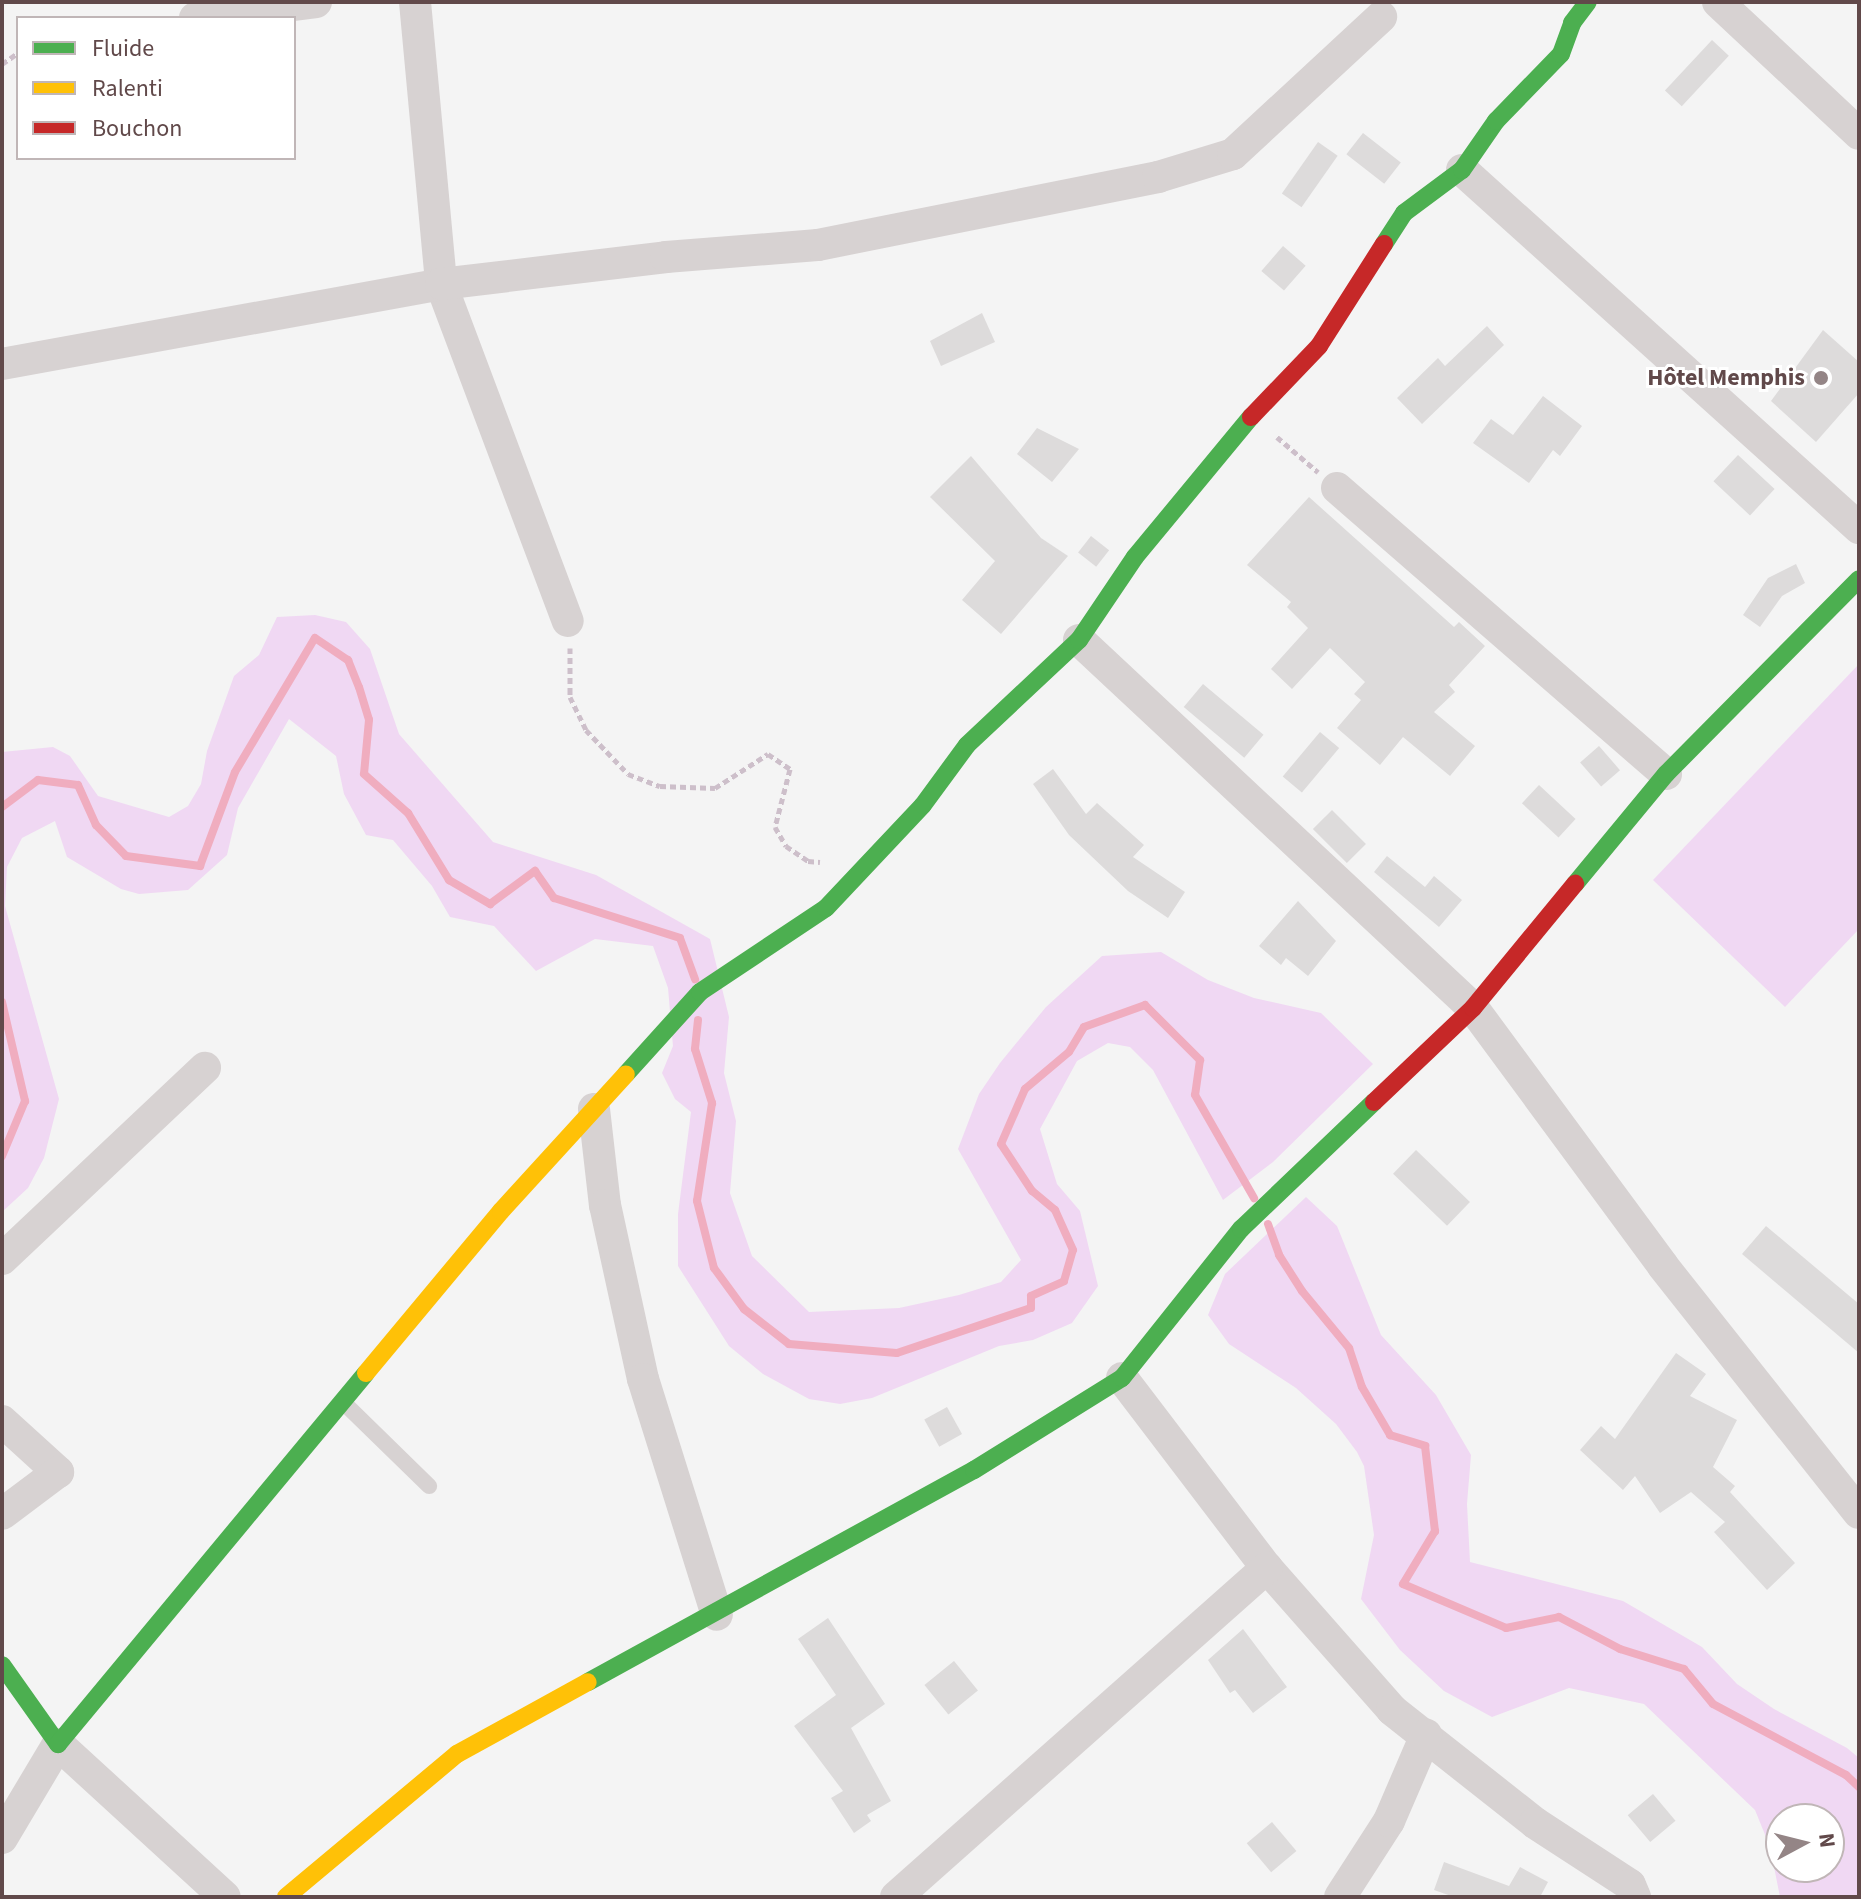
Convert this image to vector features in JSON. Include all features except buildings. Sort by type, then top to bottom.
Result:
[{"type":"street","points":[[210,16],[316,2]]},
{"type":"street","points":[[415,2],[441,284],[568,621]]},
{"type":"street","points":[[2,1838],[58,1744],[501,1211],[700,992],[826,908],[923,805],[976,735],[1079,640],[1135,557],[1252,416],[1285,385],[1346,310],[1404,213],[1462,170],[1496,121],[1561,54],[1572,23],[1588,2]]},
{"type":"street","points":[[1718,2],[1859,134]]},
{"type":"street","points":[[2,364],[441,284],[666,257],[818,245],[1158,177],[1233,154],[1381,17]]},
{"type":"street","points":[[1462,170],[1859,528]]},
{"type":"street","points":[[1337,488],[1666,774]]},
{"type":"street","points":[[286,1897],[457,1754],[717,1615],[974,1470],[1122,1378],[1241,1229],[1473,1008],[1666,774],[1859,579]]},
{"type":"street","points":[[1079,640],[1473,1008],[1663,1266],[1859,1513]]},
{"type":"street","points":[[2,1259],[205,1068]]},
{"type":"street","points":[[594,1109],[605,1205],[643,1379],[717,1615]]},
{"type":"street","points":[[1122,1378],[1267,1568],[1392,1710],[1535,1823],[1630,1885],[1635,1897]]},
{"type":"street","points":[[2,1421],[58,1472],[2,1514]]},
{"type":"street","points":[[896,1897],[1267,1568]]},
{"type":"street","points":[[2,1665],[58,1744],[225,1897]]},
{"type":"street","points":[[1340,1897],[1389,1821],[1426,1735]]},
{"type":"lane","points":[[343,1402],[429,1486]]},
{"type":"path","points":[[1252,416],[1337,488]]},
{"type":"path","points":[[568,621],[570,697],[586,730],[628,774],[660,786],[715,788],[768,754],[790,769],[775,827],[786,846],[808,861],[860,872]]},
{"type":"shaded area","points":[[315,615],[346,622],[370,649],[399,734],[493,842],[596,875],[710,939],[729,1017],[724,1073],[736,1121],[730,1193],[752,1256],[809,1312],[899,1308],[959,1295],[1001,1282],[1021,1260],[958,1149],[979,1094],[1000,1063],[1046,1007],[1102,956],[1161,952],[1208,980],[1254,998],[1321,1013],[1373,1064],[1273,1162],[1223,1200],[1153,1070],[1130,1047],[1108,1043],[1077,1061],[1040,1129],[1057,1184],[1080,1211],[1098,1286],[1072,1323],[1033,1340],[999,1346],[872,1398],[840,1404],[809,1399],[763,1374],[729,1346],[678,1266],[678,1214],[691,1112],[675,1099],[662,1073],[673,1046],[668,988],[653,946],[595,939],[536,971],[494,926],[450,917],[432,886],[393,840],[366,835],[344,794],[336,756],[289,719],[238,808],[227,855],[188,890],[139,894],[121,889],[67,857],[55,821],[22,838],[7,867],[5,906],[59,1099],[44,1158],[28,1188],[2,1212],[2,752],[53,747],[70,756],[98,796],[169,817],[188,806],[201,784],[207,751],[234,676],[259,655],[277,617]]},
{"type":"shaded area","points":[[1859,664],[1859,929],[1785,1007],[1653,880]]},
{"type":"shaded area","points":[[1306,1197],[1337,1226],[1381,1335],[1436,1395],[1471,1455],[1467,1504],[1470,1562],[1623,1601],[1702,1647],[1737,1684],[1774,1709],[1847,1748],[1859,1758],[1859,1897],[1780,1897],[1777,1883],[1845,1883],[1845,1803],[1765,1803],[1765,1835],[1755,1810],[1644,1704],[1569,1688],[1492,1717],[1444,1691],[1400,1650],[1361,1599],[1374,1535],[1364,1466],[1357,1452],[1336,1424],[1296,1388],[1229,1344],[1208,1315],[1225,1274]]},
{"type":"waterway","points":[[2,807],[38,780],[78,785],[96,825],[126,856],[200,866],[235,772],[315,638],[348,660],[359,687],[369,720],[364,774],[408,813],[449,880],[490,904],[535,871],[554,898],[680,938],[695,979]]},
{"type":"waterway","points":[[2,1002],[25,1101],[2,1156]]},
{"type":"waterway","points":[[698,1020],[695,1049],[712,1103],[697,1201],[714,1268],[744,1309],[789,1344],[897,1353],[1031,1308],[1031,1296],[1064,1281],[1073,1250],[1055,1210],[1032,1191],[1001,1144],[1025,1089],[1069,1052],[1084,1027],[1145,1005],[1200,1060],[1195,1095],[1254,1198]]},
{"type":"waterway","points":[[1268,1224],[1279,1255],[1302,1291],[1349,1348],[1362,1387],[1390,1435],[1425,1446],[1435,1531],[1403,1584],[1506,1628],[1559,1617],[1620,1649],[1684,1669],[1713,1704],[1846,1775],[1859,1787]]},
{"type":"traffic: fast","points":[[1384,244],[1404,213],[1462,170],[1496,121],[1561,54],[1572,23],[1588,2]]},
{"type":"traffic: fast","points":[[626,1074],[700,992],[826,908],[923,805],[967,745],[1079,640],[1135,557],[1251,417]]},
{"type":"traffic: fast","points":[[1575,884],[1666,774],[1859,579]]},
{"type":"traffic: fast","points":[[588,1682],[974,1470],[1122,1378],[1241,1229],[1374,1102]]},
{"type":"traffic: fast","points":[[2,1665],[58,1744],[366,1373]]},
{"type":"traffic: slow","points":[[366,1373],[501,1211],[626,1074]]},
{"type":"traffic: slow","points":[[286,1897],[457,1754],[588,1682]]},
{"type":"traffic: jam","points":[[1251,417],[1319,346],[1384,244]]},
{"type":"traffic: jam","points":[[1374,1102],[1473,1008],[1575,884]]},
{"type":"place","name":"Hôtel Memphis","points":[[1821,378]]}]
